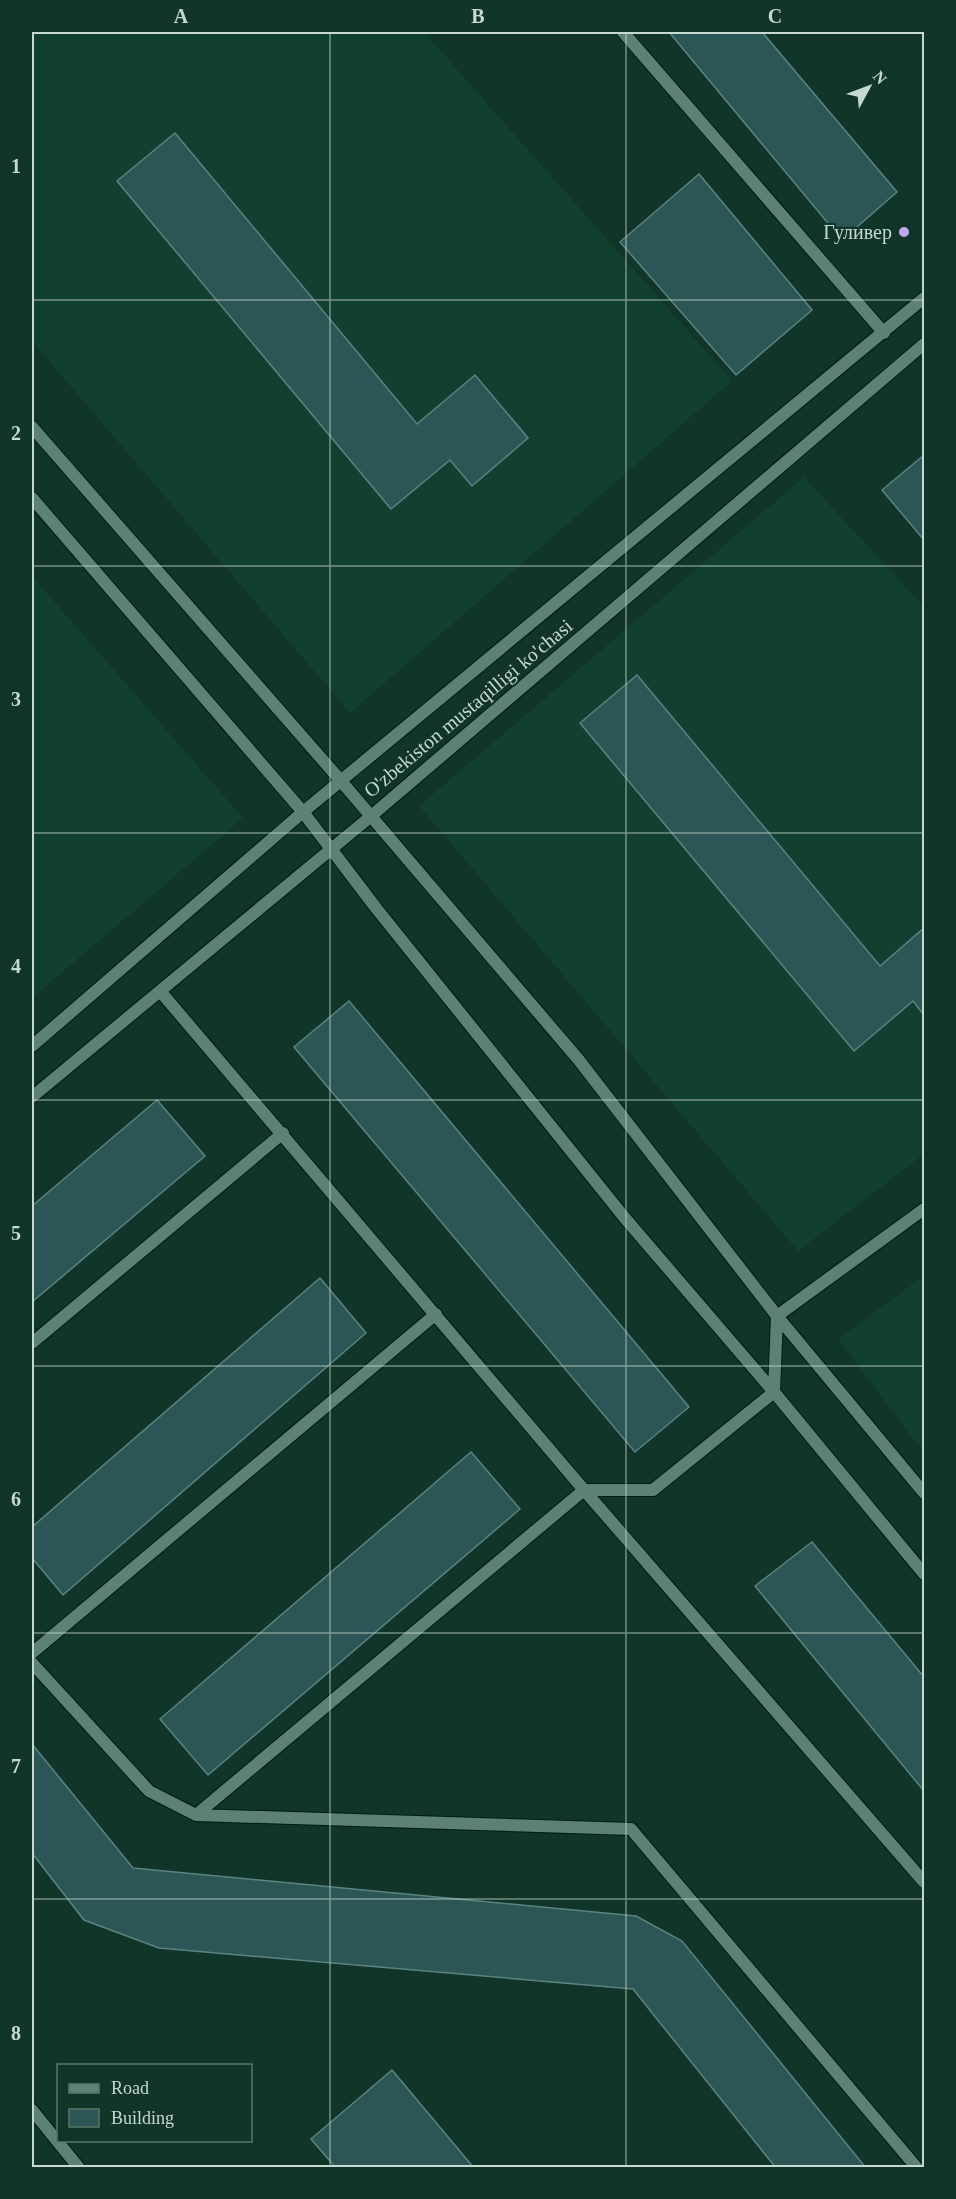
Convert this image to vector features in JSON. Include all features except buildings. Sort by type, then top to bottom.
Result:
[{"type":"street","points":[[623,32],[884,333]]},
{"type":"street","name":"O'zbekiston mustaqilligi ko'chasi","points":[[32,1046],[303,812],[924,298]]},
{"type":"street","name":"O'zbekiston mustaqilligi ko'chasi","points":[[32,1097],[370,817],[924,344]]},
{"type":"street","points":[[32,427],[341,781],[578,1059],[777,1316],[924,1493]]},
{"type":"street","points":[[32,498],[303,812],[376,908],[624,1217],[774,1392],[924,1574]]},
{"type":"street","points":[[160,991],[584,1490],[924,1882]]},
{"type":"street","points":[[32,1343],[283,1133]]},
{"type":"street","points":[[777,1316],[924,1209]]},
{"type":"street","points":[[32,1653],[436,1314]]},
{"type":"street","points":[[196,1815],[584,1490],[653,1490],[774,1392],[777,1316]]},
{"type":"street","points":[[32,1663],[149,1791],[196,1815],[631,1829],[917,2168]]},
{"type":"street","points":[[32,2110],[57,2141]]},
{"type":"street","points":[[58,2142],[79,2168]]},
{"type":"shaded area","points":[[32,32],[424,32],[732,381],[350,713],[32,341]]},
{"type":"shaded area","points":[[804,477],[924,607],[924,1154],[798,1251],[419,806]]},
{"type":"shaded area","points":[[32,576],[243,818],[32,998]]},
{"type":"shaded area","points":[[924,1276],[924,1453],[838,1339]]},
{"type":"place","name":"Гуливер","points":[[904,232]]}]
